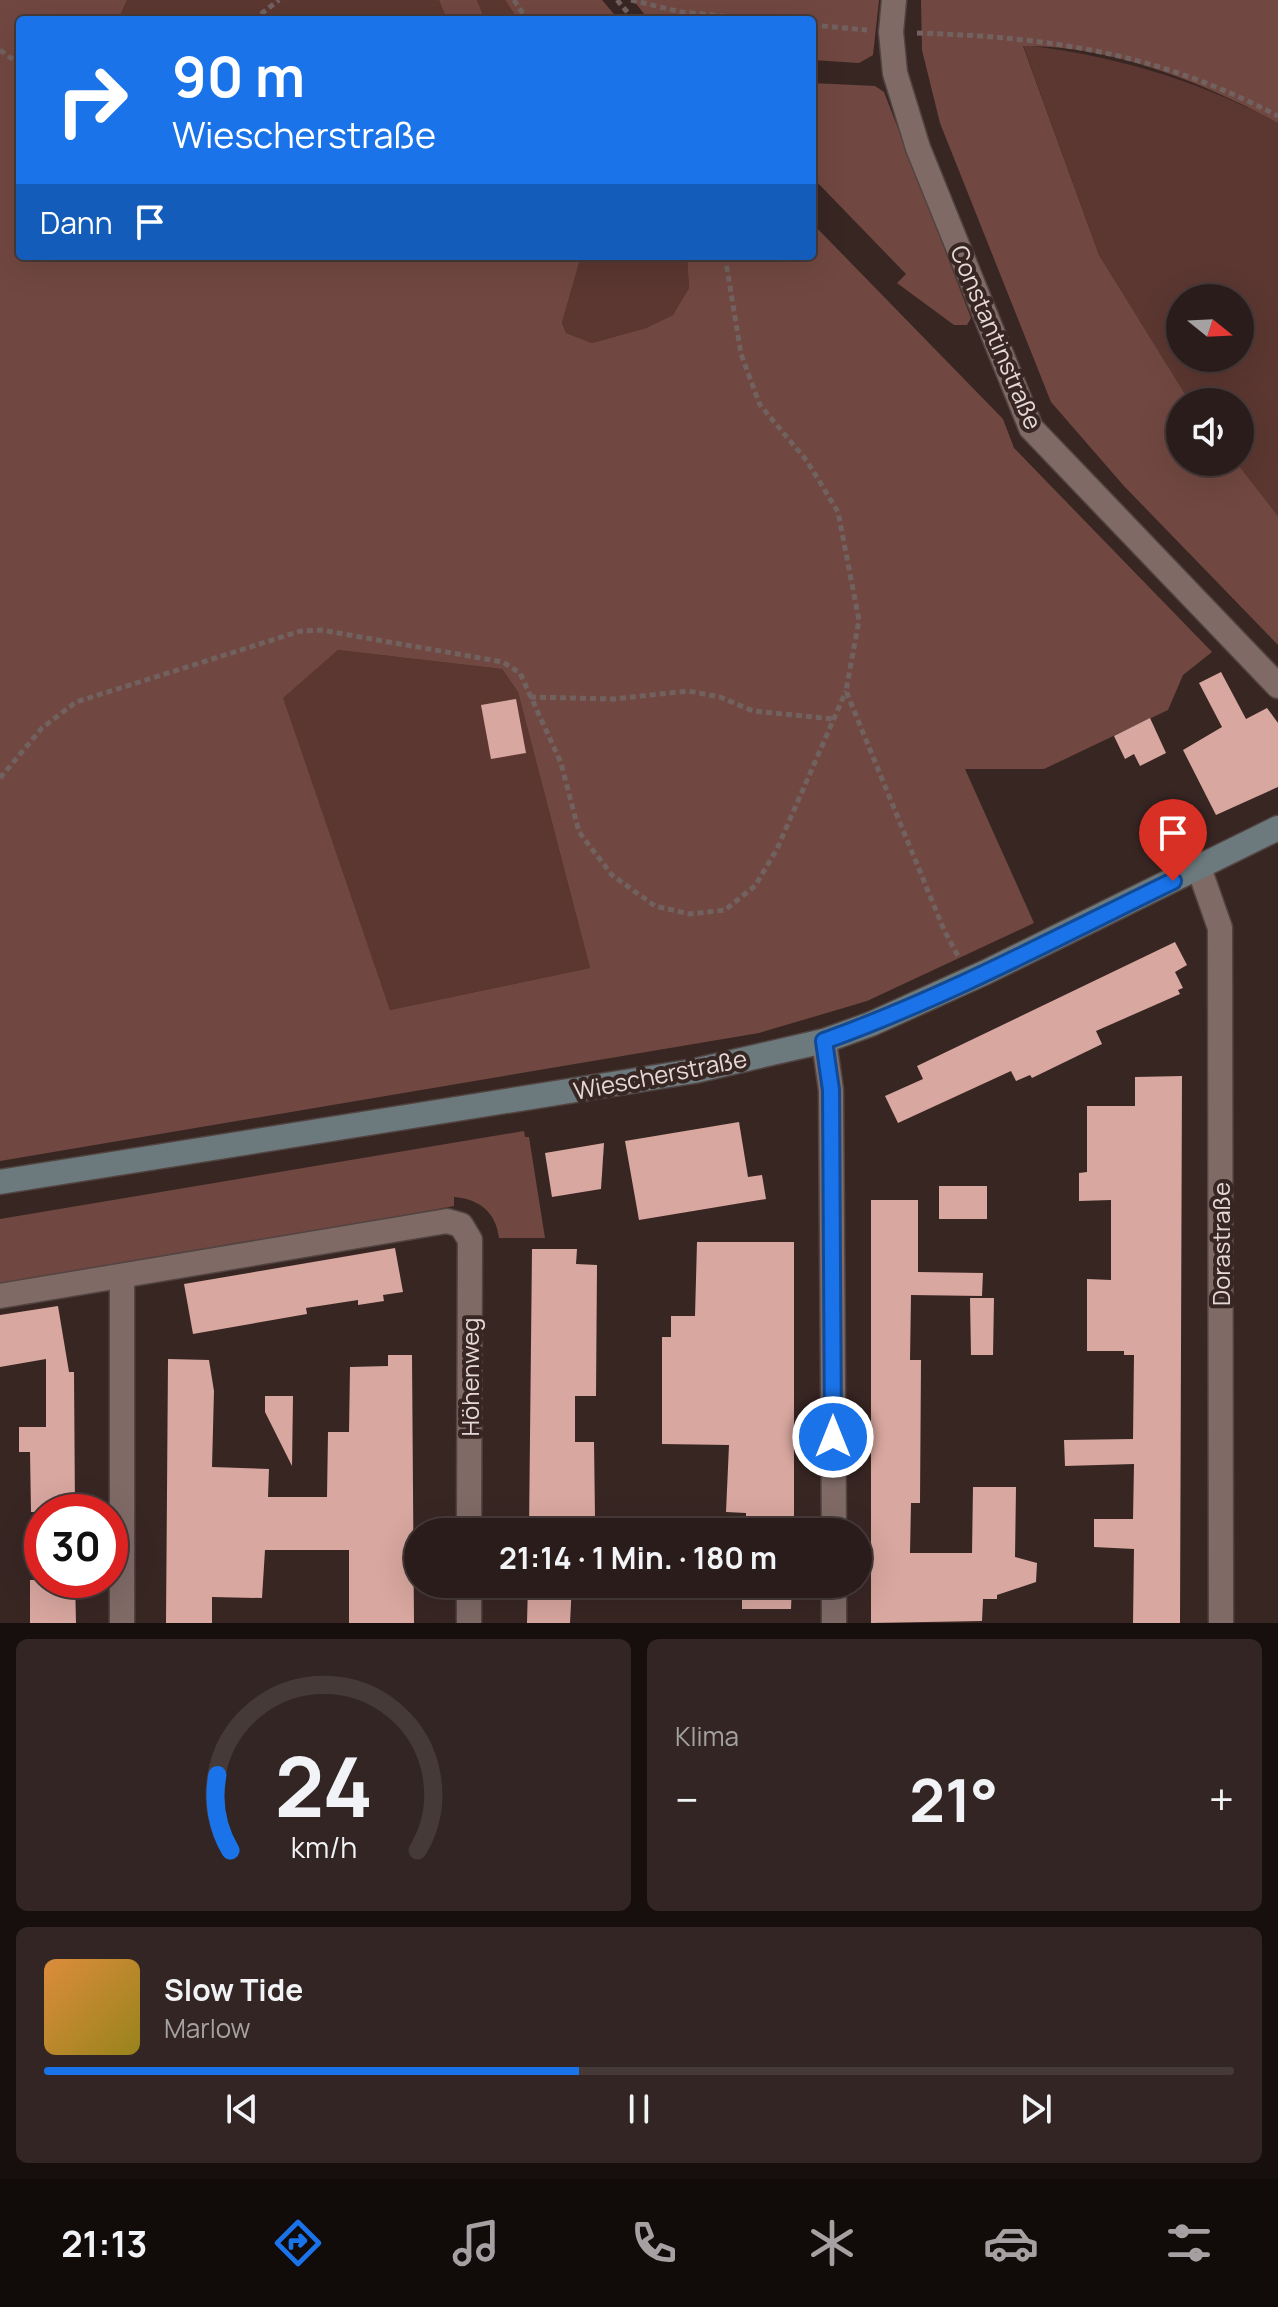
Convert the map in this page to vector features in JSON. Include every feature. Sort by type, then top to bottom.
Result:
[{"type":"main road","name":"Wiescherstraße","points":[[0,1182],[694,1071],[824,1041],[871,1024],[971,979],[1278,828]]},
{"type":"street","name":"Constantinstraße","points":[[894,0],[891,32],[895,73],[918,148],[1031,428],[1278,686]]},
{"type":"street","name":"Dorastraße","points":[[1199,868],[1220,928],[1221,1623]]},
{"type":"street","points":[[824,1041],[831,1090],[834,1518]]},
{"type":"street","name":"Höhenweg","points":[[122,1276],[447,1221],[461,1225],[470,1240],[469,1518]]},
{"type":"street","points":[[0,1296],[122,1276],[122,1623]]},
{"type":"street","points":[[469,1598],[469,1623]]},
{"type":"street","points":[[834,1598],[834,1623]]},
{"type":"path","points":[[258,16],[279,0]]},
{"type":"path","points":[[617,0],[631,16]]},
{"type":"path","points":[[631,0],[681,12],[722,16]]},
{"type":"path","points":[[816,25],[891,32],[994,35],[1075,44],[1135,58],[1236,94],[1278,116]]},
{"type":"path","points":[[0,778],[42,728],[76,702],[301,631],[321,630],[503,662],[520,673],[561,763],[579,832],[612,875],[655,906],[690,914],[725,910],[755,886],[777,849],[846,691],[859,620],[838,512],[807,461],[760,405],[741,354],[726,260]]},
{"type":"path","points":[[530,697],[614,699],[688,691],[720,697],[753,711],[834,719]]},
{"type":"path","points":[[846,691],[944,930],[971,979]]},
{"type":"shaded area","points":[[0,0],[127,0],[120,16],[16,16],[16,260],[580,260],[562,322],[566,333],[592,343],[646,328],[673,315],[689,288],[687,260],[816,260],[816,227],[1003,419],[1014,448],[1212,652],[1183,675],[1168,710],[1044,769],[965,769],[1034,923],[867,1001],[759,1033],[0,1161]],"holes":[[[338,650],[502,669],[518,692],[590,968],[390,1010],[283,698]]]},
{"type":"shaded area","points":[[127,0],[439,0],[445,16],[120,16]]},
{"type":"shaded area","points":[[439,0],[477,0],[483,16],[445,16]]},
{"type":"shaded area","points":[[477,0],[505,0],[515,16],[483,16]]},
{"type":"shaded area","points":[[505,0],[602,0],[616,16],[515,16]]},
{"type":"shaded area","points":[[633,0],[879,0],[873,55],[859,63],[816,60],[816,16],[646,16]]},
{"type":"shaded area","points":[[921,0],[1278,0],[1278,123],[1187,80],[1122,59],[1056,47],[1023,46],[1099,255],[1166,363],[1166,372],[1171,372],[1181,388],[1166,388],[1166,476],[1247,476],[1278,516],[1278,645],[1124,486],[1051,402],[940,123],[922,50]]},
{"type":"shaded area","points":[[1023,45],[1090,55],[1154,72],[1217,94],[1278,123],[1278,516],[1247,476],[1254,476],[1254,388],[1181,388],[1171,372],[1254,372],[1254,284],[1166,284],[1166,363],[1099,255]]},
{"type":"shaded area","points":[[816,83],[875,86],[884,92],[971,318],[967,325],[954,325],[897,283],[906,274],[816,181]]},
{"type":"shaded area","points":[[580,260],[687,260],[689,288],[673,315],[646,328],[592,343],[566,333],[562,321]]},
{"type":"shaded area","points":[[338,650],[502,669],[518,692],[590,968],[390,1010],[282,698]]},
{"type":"shaded area","points":[[524,1131],[525,1137],[529,1137],[545,1238],[499,1238],[494,1221],[485,1208],[454,1197],[454,1206],[247,1245],[0,1284],[0,1219]]},
{"type":"building","points":[[1221,672],[1246,719],[1267,708],[1278,723],[1278,787],[1216,815],[1183,750],[1222,727],[1199,683]]},
{"type":"building","points":[[516,699],[526,753],[491,759],[481,705]]},
{"type":"building","points":[[1150,718],[1166,753],[1140,766],[1134,754],[1125,759],[1114,736]]},
{"type":"building","points":[[1175,942],[1187,965],[1175,972],[1183,988],[1178,990],[1180,994],[1096,1031],[1102,1044],[1032,1078],[1030,1075],[1016,1081],[1011,1071],[898,1123],[885,1096],[923,1079],[917,1066]]},
{"type":"building","points":[[1182,1076],[1180,1623],[1133,1623],[1134,1549],[1094,1547],[1094,1519],[1133,1519],[1134,1464],[1065,1466],[1064,1440],[1133,1439],[1134,1355],[1124,1355],[1124,1351],[1087,1351],[1087,1279],[1111,1280],[1111,1200],[1079,1201],[1079,1173],[1087,1172],[1087,1106],[1135,1106],[1135,1077]]},
{"type":"building","points":[[739,1122],[748,1177],[762,1175],[766,1199],[639,1220],[625,1141]]},
{"type":"building","points":[[604,1143],[601,1189],[552,1197],[545,1153]]},
{"type":"building","points":[[939,1186],[987,1186],[987,1219],[939,1219]]},
{"type":"building","points":[[871,1200],[918,1200],[918,1272],[983,1273],[982,1296],[911,1295],[910,1360],[921,1360],[920,1503],[911,1503],[910,1553],[972,1553],[973,1487],[1016,1487],[1015,1557],[1037,1563],[1036,1582],[997,1595],[997,1599],[983,1599],[982,1621],[871,1623]]},
{"type":"building","points":[[697,1242],[794,1242],[794,1518],[746,1518],[746,1513],[726,1512],[729,1445],[662,1444],[662,1337],[671,1337],[671,1316],[695,1316]]},
{"type":"building","points":[[395,1248],[403,1292],[383,1295],[384,1301],[358,1305],[358,1300],[306,1308],[307,1314],[193,1334],[184,1284]]},
{"type":"building","points":[[532,1249],[577,1249],[576,1264],[597,1265],[596,1396],[575,1396],[575,1442],[594,1442],[595,1517],[529,1518]]},
{"type":"building","points":[[970,1298],[994,1298],[993,1355],[971,1355]]},
{"type":"building","points":[[58,1306],[69,1372],[74,1372],[75,1494],[31,1494],[30,1452],[19,1452],[19,1427],[46,1427],[46,1359],[0,1367],[0,1315]]},
{"type":"building","points":[[388,1355],[412,1355],[413,1518],[404,1518],[404,1598],[414,1598],[414,1623],[349,1623],[349,1550],[265,1550],[262,1598],[212,1597],[212,1623],[166,1623],[168,1359],[209,1360],[214,1391],[212,1467],[269,1469],[268,1497],[327,1497],[328,1432],[349,1432],[350,1367],[388,1366]]},
{"type":"building","points":[[265,1396],[293,1396],[292,1466],[265,1412]]},
{"type":"building","points":[[30,1598],[75,1598],[76,1623],[30,1623]]},
{"type":"building","points":[[528,1598],[571,1598],[570,1623],[527,1623]]},
{"type":"building","points":[[742,1598],[791,1598],[791,1609],[742,1609]]},
{"type":"route","points":[[833,1437],[831,1090],[824,1041],[871,1024],[971,979],[1173,881]]}]
